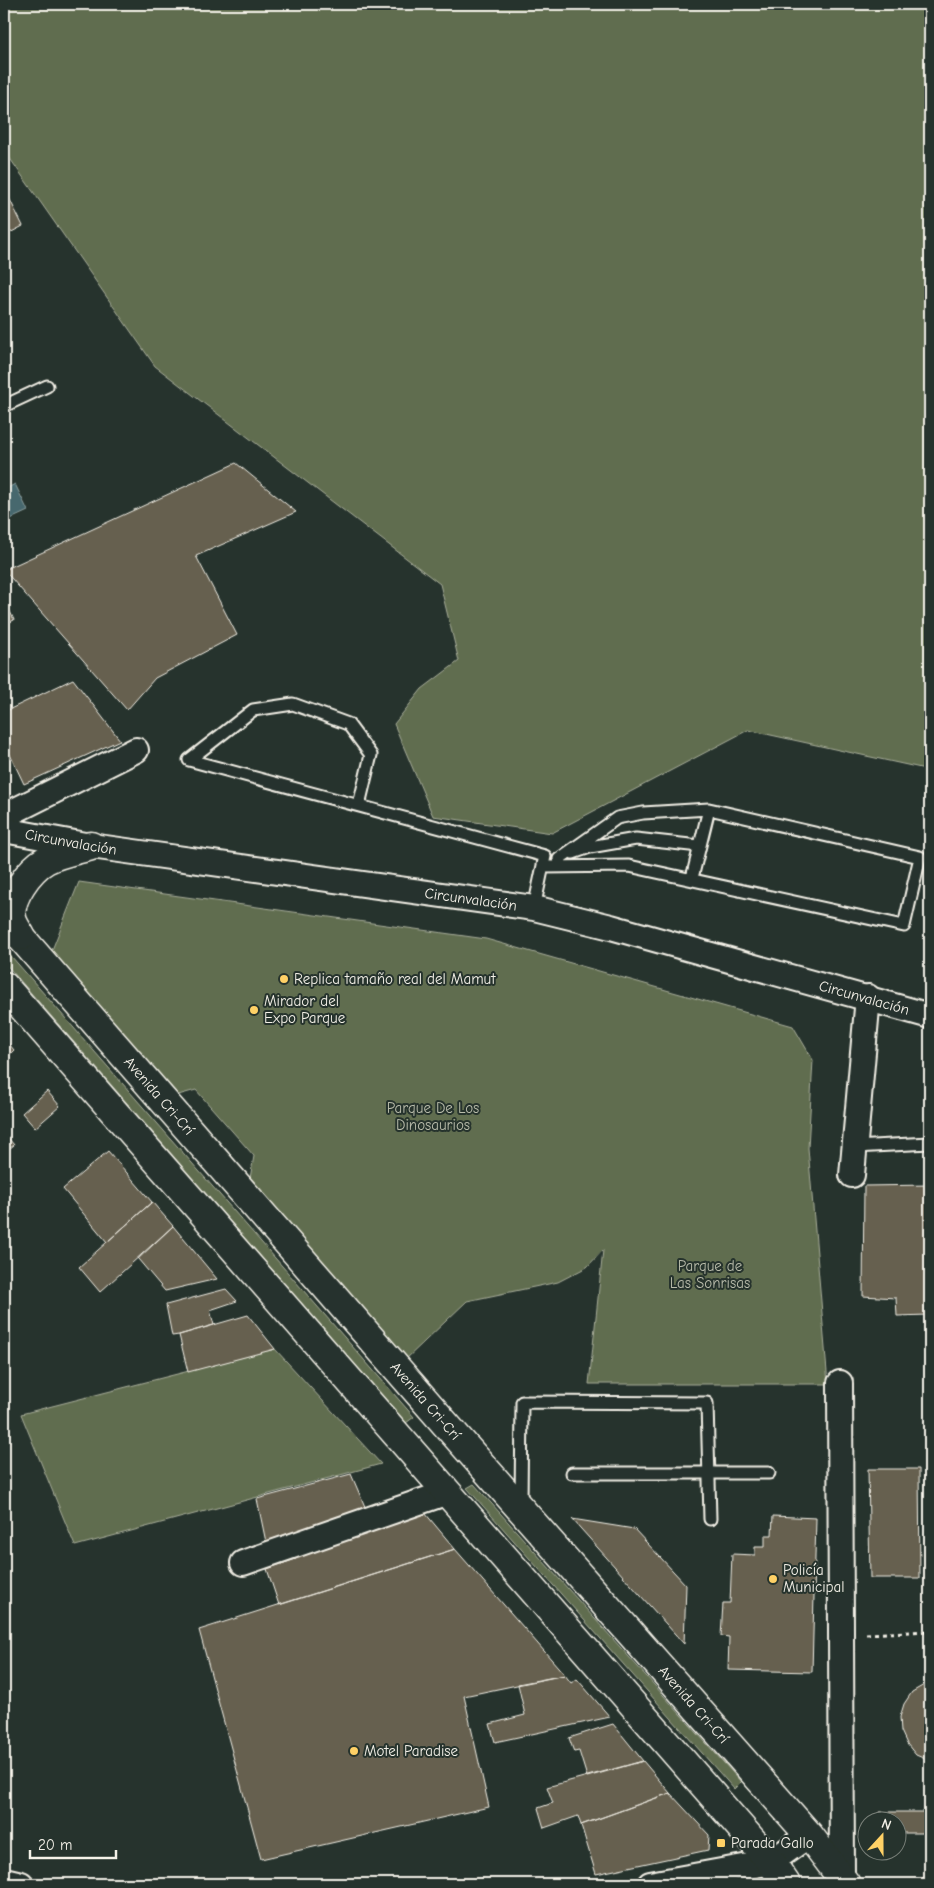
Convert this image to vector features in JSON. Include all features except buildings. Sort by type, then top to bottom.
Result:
[{"type":"main road","points":[[23,939],[12,918],[14,900],[21,884],[32,870],[47,860],[91,846]]},
{"type":"main road","name":"Avenida Cri-Crí","points":[[4,918],[449,1428],[809,1835],[844,1881]]},
{"type":"main road","points":[[4,986],[771,1862],[786,1884]]},
{"type":"main road","points":[[416,1455],[449,1428]]},
{"type":"street","points":[[4,816],[136,750]]},
{"type":"street","name":"Circunvalación","points":[[4,830],[91,846],[534,908],[868,997],[930,1016]]},
{"type":"street","points":[[852,1174],[868,997]]},
{"type":"street","points":[[840,1383],[840,1635],[844,1881]]},
{"type":"street","points":[[243,1563],[448,1492]]},
{"type":"street","points":[[650,1884],[771,1862],[809,1835]]},
{"type":"street","points":[[4,1880],[21,1884]]},
{"type":"lane","points":[[4,406],[47,386]]},
{"type":"lane","points":[[359,805],[371,755],[348,724],[293,704],[253,710],[189,760],[359,805],[544,862],[629,866],[692,878],[904,926],[920,857],[708,809],[643,813],[617,818],[558,858]]},
{"type":"lane","points":[[692,878],[708,809]]},
{"type":"lane","points":[[544,862],[590,847],[636,839],[699,846]]},
{"type":"lane","points":[[534,908],[544,862]]},
{"type":"lane","points":[[854,1147],[930,1143]]},
{"type":"lane","points":[[522,1510],[522,1402],[707,1403],[710,1519]]},
{"type":"lane","points":[[572,1473],[769,1472]]},
{"type":"path","points":[[840,1635],[930,1631]]},
{"type":"path","points":[[907,1884],[930,1877]]},
{"type":"green space","points":[[4,4],[930,4],[930,770],[748,730],[552,833],[433,816],[394,724],[422,689],[459,661],[440,584],[155,366],[4,150]]},
{"type":"green space","name":"Parque De Los Dinosaurios","points":[[79,882],[486,939],[793,1026],[813,1060],[808,1148],[828,1384],[589,1384],[603,1250],[587,1267],[558,1282],[467,1301],[404,1361],[249,1184],[254,1156],[196,1090],[171,1097],[50,955]]},
{"type":"green space","points":[[4,948],[414,1417],[406,1423],[4,962]]},
{"type":"green space","points":[[275,1349],[381,1464],[75,1546],[21,1414]]},
{"type":"green space","points":[[474,1484],[741,1782],[734,1789],[467,1488]]},
{"type":"water","points":[[15,484],[28,511],[4,522],[4,490]]},
{"type":"place","name":"Replica tamaño real del Mamut","points":[[284,979]]},
{"type":"place","name":"Mirador del Expo Parque","points":[[254,1010]]},
{"type":"place","name":"Policía Municipal","points":[[773,1579]]},
{"type":"place","name":"Motel Paradise","points":[[354,1751]]},
{"type":"place","name":"Parada Gallo","points":[[721,1843]]},
{"type":"park label","name":"Parque de Las Sonrisas","points":[[710,1274]]}]
